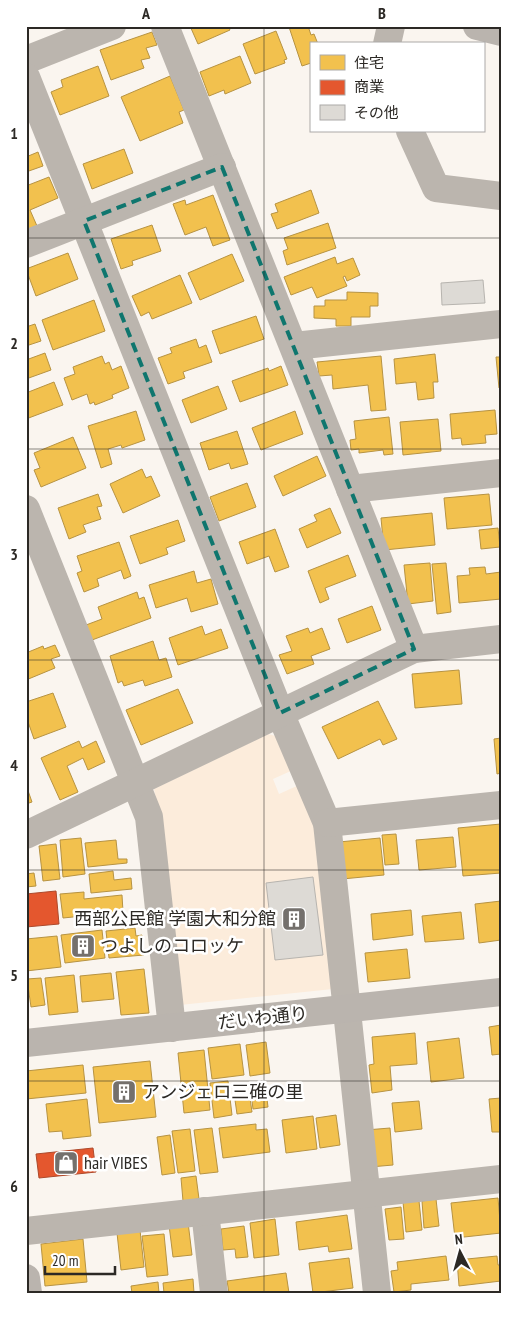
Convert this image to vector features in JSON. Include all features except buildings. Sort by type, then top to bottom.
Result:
[{"type":"street","points":[[26,60],[112,26]]},
{"type":"street","points":[[164,26],[414,649]]},
{"type":"street","points":[[387,42],[391,26]]},
{"type":"street","points":[[477,26],[501,32]]},
{"type":"street","points":[[26,77],[280,713],[326,823],[377,1293]]},
{"type":"street","points":[[410,132],[436,188],[501,196]]},
{"type":"street","points":[[26,244],[222,167]]},
{"type":"street","points":[[294,346],[501,324]]},
{"type":"street","points":[[350,489],[501,473]]},
{"type":"street","points":[[26,510],[149,817],[172,1028]]},
{"type":"street","points":[[26,835],[414,649],[501,639]]},
{"type":"street","points":[[326,823],[501,805]]},
{"type":"street","name":"だいわ通り","points":[[26,1043],[501,992]]},
{"type":"street","points":[[26,1231],[501,1179]]},
{"type":"street","points":[[205,1211],[214,1293]]},
{"type":"street","points":[[26,1278],[28,1293]]},
{"type":"highlighted area","points":[[222,167],[414,649],[280,713],[84,221]]},
{"type":"shaded area","points":[[268,734],[279,737],[293,770],[273,779],[279,794],[299,785],[315,821],[333,989],[180,1005],[160,819],[154,789]]},
{"type":"place","name":"西部公民館 学園大和分館","points":[[294,919]]},
{"type":"place","name":"つよしのコロッケ","points":[[83,946]]},
{"type":"place","name":"アンジェロ三碓の里","points":[[124,1092]]},
{"type":"place","name":"hair VIBES","points":[[66,1163]]}]
